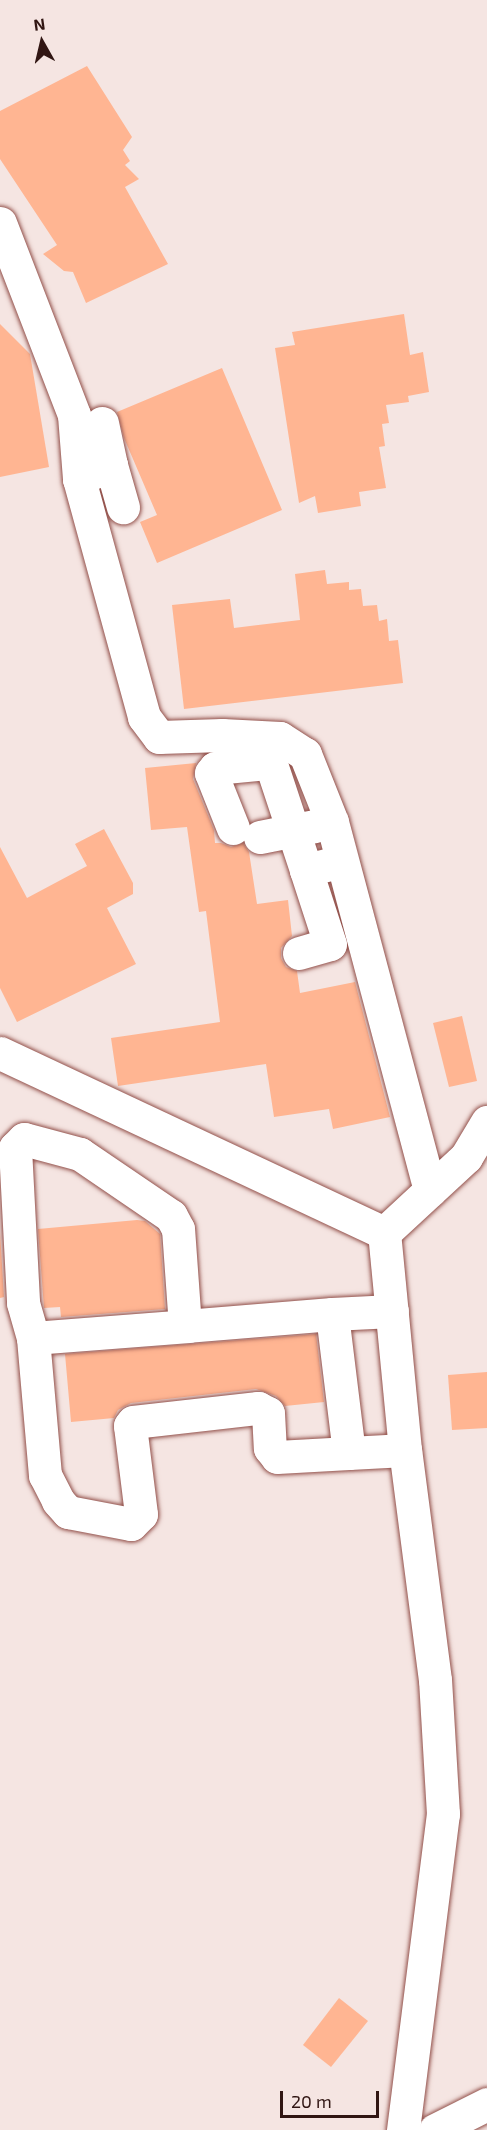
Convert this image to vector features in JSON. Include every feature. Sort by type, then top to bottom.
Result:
[{"type":"street","points":[[0,223],[74,415],[79,479],[144,717],[159,737],[222,735],[280,738],[305,754],[332,822],[430,1190]]},
{"type":"street","points":[[102,423],[123,507]]},
{"type":"street","points":[[79,479],[111,465]]},
{"type":"street","points":[[299,953],[330,944],[330,941],[306,870],[294,831],[272,766],[267,763],[215,768],[211,773],[247,832],[294,831],[332,822]]},
{"type":"street","points":[[281,794],[317,784]]},
{"type":"street","points":[[306,870],[342,860]]},
{"type":"street","points":[[0,1053],[268,1164],[384,1233]]},
{"type":"street","points":[[384,1233],[466,1157],[487,1122]]},
{"type":"street","points":[[189,1326],[185,1326],[178,1228],[171,1216],[80,1154],[24,1139],[15,1148],[23,1303],[33,1338],[45,1475],[58,1501],[68,1512],[131,1524],[141,1514],[130,1426],[133,1422],[258,1408],[268,1413],[270,1448],[277,1457],[405,1450]]},
{"type":"street","points":[[384,1233],[405,1450],[435,1680],[443,1814],[404,2130]]},
{"type":"street","points":[[33,1338],[392,1311]]},
{"type":"street","points":[[332,1314],[349,1453]]},
{"type":"street","points":[[435,2130],[487,2104]]},
{"type":"building","points":[[87,66],[132,137],[123,150],[130,161],[125,165],[139,179],[125,187],[168,264],[86,303],[73,272],[64,271],[43,254],[57,245],[0,159],[0,111]]},
{"type":"building","points":[[404,314],[410,355],[423,352],[429,392],[408,396],[409,402],[386,405],[389,423],[382,424],[385,446],[379,447],[386,488],[359,492],[361,506],[318,513],[315,496],[299,503],[275,348],[295,345],[292,332]]},
{"type":"building","points":[[0,324],[30,354],[49,467],[0,477]]},
{"type":"building","points":[[222,368],[282,510],[157,563],[140,522],[157,515],[124,438],[117,412]]},
{"type":"building","points":[[325,570],[327,584],[349,582],[349,590],[361,589],[363,606],[377,605],[379,621],[387,619],[389,641],[398,640],[403,683],[184,709],[172,605],[230,599],[234,628],[300,620],[295,574]]},
{"type":"building","points":[[196,763],[193,779],[214,830],[215,843],[231,847],[243,843],[249,852],[257,904],[288,900],[292,936],[281,948],[281,958],[286,967],[297,971],[300,993],[355,982],[390,1117],[333,1129],[329,1109],[274,1117],[266,1064],[118,1086],[111,1038],[220,1022],[206,911],[199,912],[187,827],[151,830],[145,768]]},
{"type":"building","points":[[104,829],[133,883],[133,894],[107,908],[136,964],[17,1022],[0,988],[0,847],[27,898],[87,866],[75,844]]},
{"type":"building","points":[[462,1016],[477,1081],[449,1087],[433,1023]]},
{"type":"building","points":[[145,1221],[160,1234],[165,1309],[61,1317],[60,1307],[44,1308],[38,1229]]},
{"type":"building","points":[[0,1232],[4,1297],[0,1298]]},
{"type":"building","points":[[316,1334],[324,1402],[285,1406],[276,1396],[256,1389],[131,1403],[118,1410],[114,1418],[71,1422],[65,1354]]},
{"type":"building","points":[[487,1372],[487,1428],[452,1430],[448,1375]]},
{"type":"building","points":[[339,1998],[368,2021],[331,2067],[303,2045]]}]
